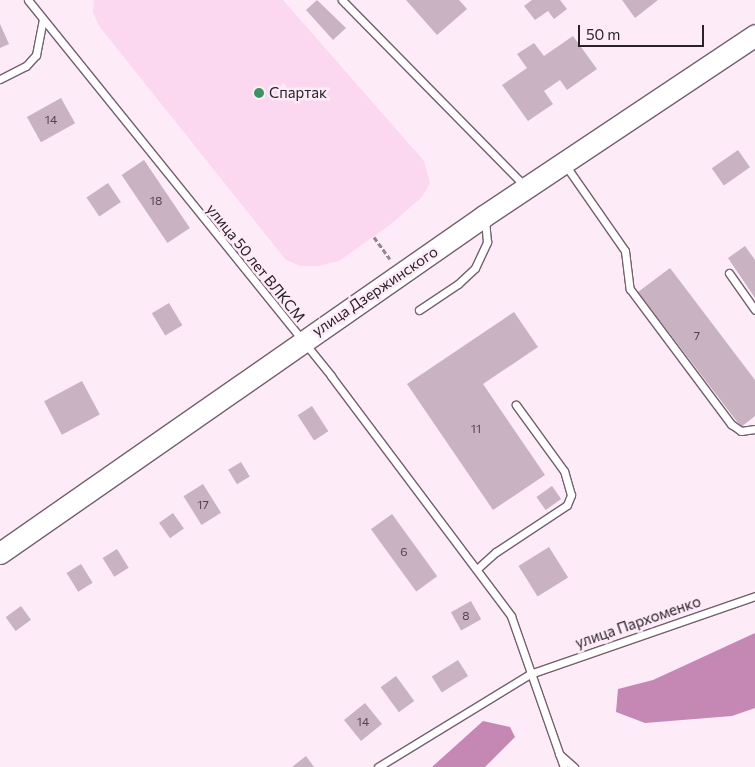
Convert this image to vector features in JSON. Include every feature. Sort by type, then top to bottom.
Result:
[{"type":"main road","name":"улица Дзержинского","points":[[0,553],[484,216],[755,35]]},
{"type":"lane","name":"улица 50 лет ВЛКСМ","points":[[28,0],[301,342],[478,568],[511,616],[530,674]]},
{"type":"lane","points":[[344,1],[527,188]]},
{"type":"lane","points":[[0,79],[26,66],[36,55],[43,20]]},
{"type":"lane","points":[[564,163],[624,251],[630,289],[731,424],[742,431],[755,429]]},
{"type":"lane","points":[[419,310],[458,284],[475,268],[487,242],[484,216]]},
{"type":"lane","points":[[729,273],[755,310]]},
{"type":"lane","points":[[478,568],[496,552],[567,505],[571,495],[564,471],[516,405]]},
{"type":"lane","name":"улица Пархоменко","points":[[378,767],[530,674],[755,596]]},
{"type":"lane","points":[[530,674],[564,767]]},
{"type":"lane","points":[[559,754],[574,767]]},
{"type":"path","points":[[374,237],[400,274]]},
{"type":"shaded area","name":"Спартак","points":[[94,0],[283,0],[424,161],[430,183],[422,197],[391,224],[339,261],[318,266],[301,266],[286,260],[99,26],[93,12]]},
{"type":"shaded area","points":[[755,633],[755,708],[732,716],[645,723],[616,712],[618,689],[653,680]]},
{"type":"shaded area","points":[[483,721],[510,727],[515,737],[485,767],[432,767]]},
{"type":"building","points":[[317,0],[346,28],[333,40],[306,10]]},
{"type":"building","points":[[406,0],[459,0],[467,9],[437,35]]},
{"type":"building","points":[[532,0],[560,0],[567,9],[554,19],[548,11],[535,20],[524,6]]},
{"type":"building","points":[[622,0],[658,0],[635,18]]},
{"type":"building","points":[[0,24],[9,44],[0,48]]},
{"type":"building","points":[[573,36],[597,69],[567,90],[560,80],[544,91],[553,104],[528,121],[502,85],[527,68],[517,54],[534,43],[544,56]]},
{"type":"building","points":[[61,98],[75,123],[41,142],[27,117]]},
{"type":"building","points":[[738,150],[750,167],[724,186],[712,168]]},
{"type":"building","points":[[144,160],[190,228],[167,243],[122,175]]},
{"type":"building","points":[[108,183],[121,202],[99,217],[86,198]]},
{"type":"building","points":[[745,246],[755,260],[755,298],[728,258]]},
{"type":"building","points":[[670,268],[755,380],[755,416],[741,427],[638,292]]},
{"type":"building","points":[[169,303],[182,325],[165,336],[152,313]]},
{"type":"building","points":[[514,312],[538,347],[483,384],[545,475],[493,510],[407,384]]},
{"type":"building","points":[[82,381],[100,415],[62,435],[44,401]]},
{"type":"building","points":[[312,406],[328,431],[314,440],[298,415]]},
{"type":"building","points":[[241,462],[250,477],[237,484],[228,470]]},
{"type":"building","points":[[203,484],[221,513],[202,525],[183,496]]},
{"type":"building","points":[[552,486],[561,499],[546,510],[536,497]]},
{"type":"building","points":[[173,513],[184,529],[170,538],[159,523]]},
{"type":"building","points":[[392,514],[437,576],[416,592],[371,529]]},
{"type":"building","points":[[549,547],[568,578],[538,597],[518,566]]},
{"type":"building","points":[[117,549],[129,568],[114,577],[103,558]]},
{"type":"building","points":[[81,564],[93,583],[78,592],[67,573]]},
{"type":"building","points":[[471,601],[481,619],[461,631],[451,612]]},
{"type":"building","points":[[21,606],[31,620],[16,631],[6,617]]},
{"type":"building","points":[[458,660],[468,676],[442,693],[432,676]]},
{"type":"building","points":[[396,676],[414,701],[399,712],[381,687]]},
{"type":"building","points":[[365,703],[382,724],[361,741],[344,720]]},
{"type":"building","points":[[306,756],[314,767],[292,767]]},
{"type":"place","name":"Спартак","points":[[259,93]]}]
